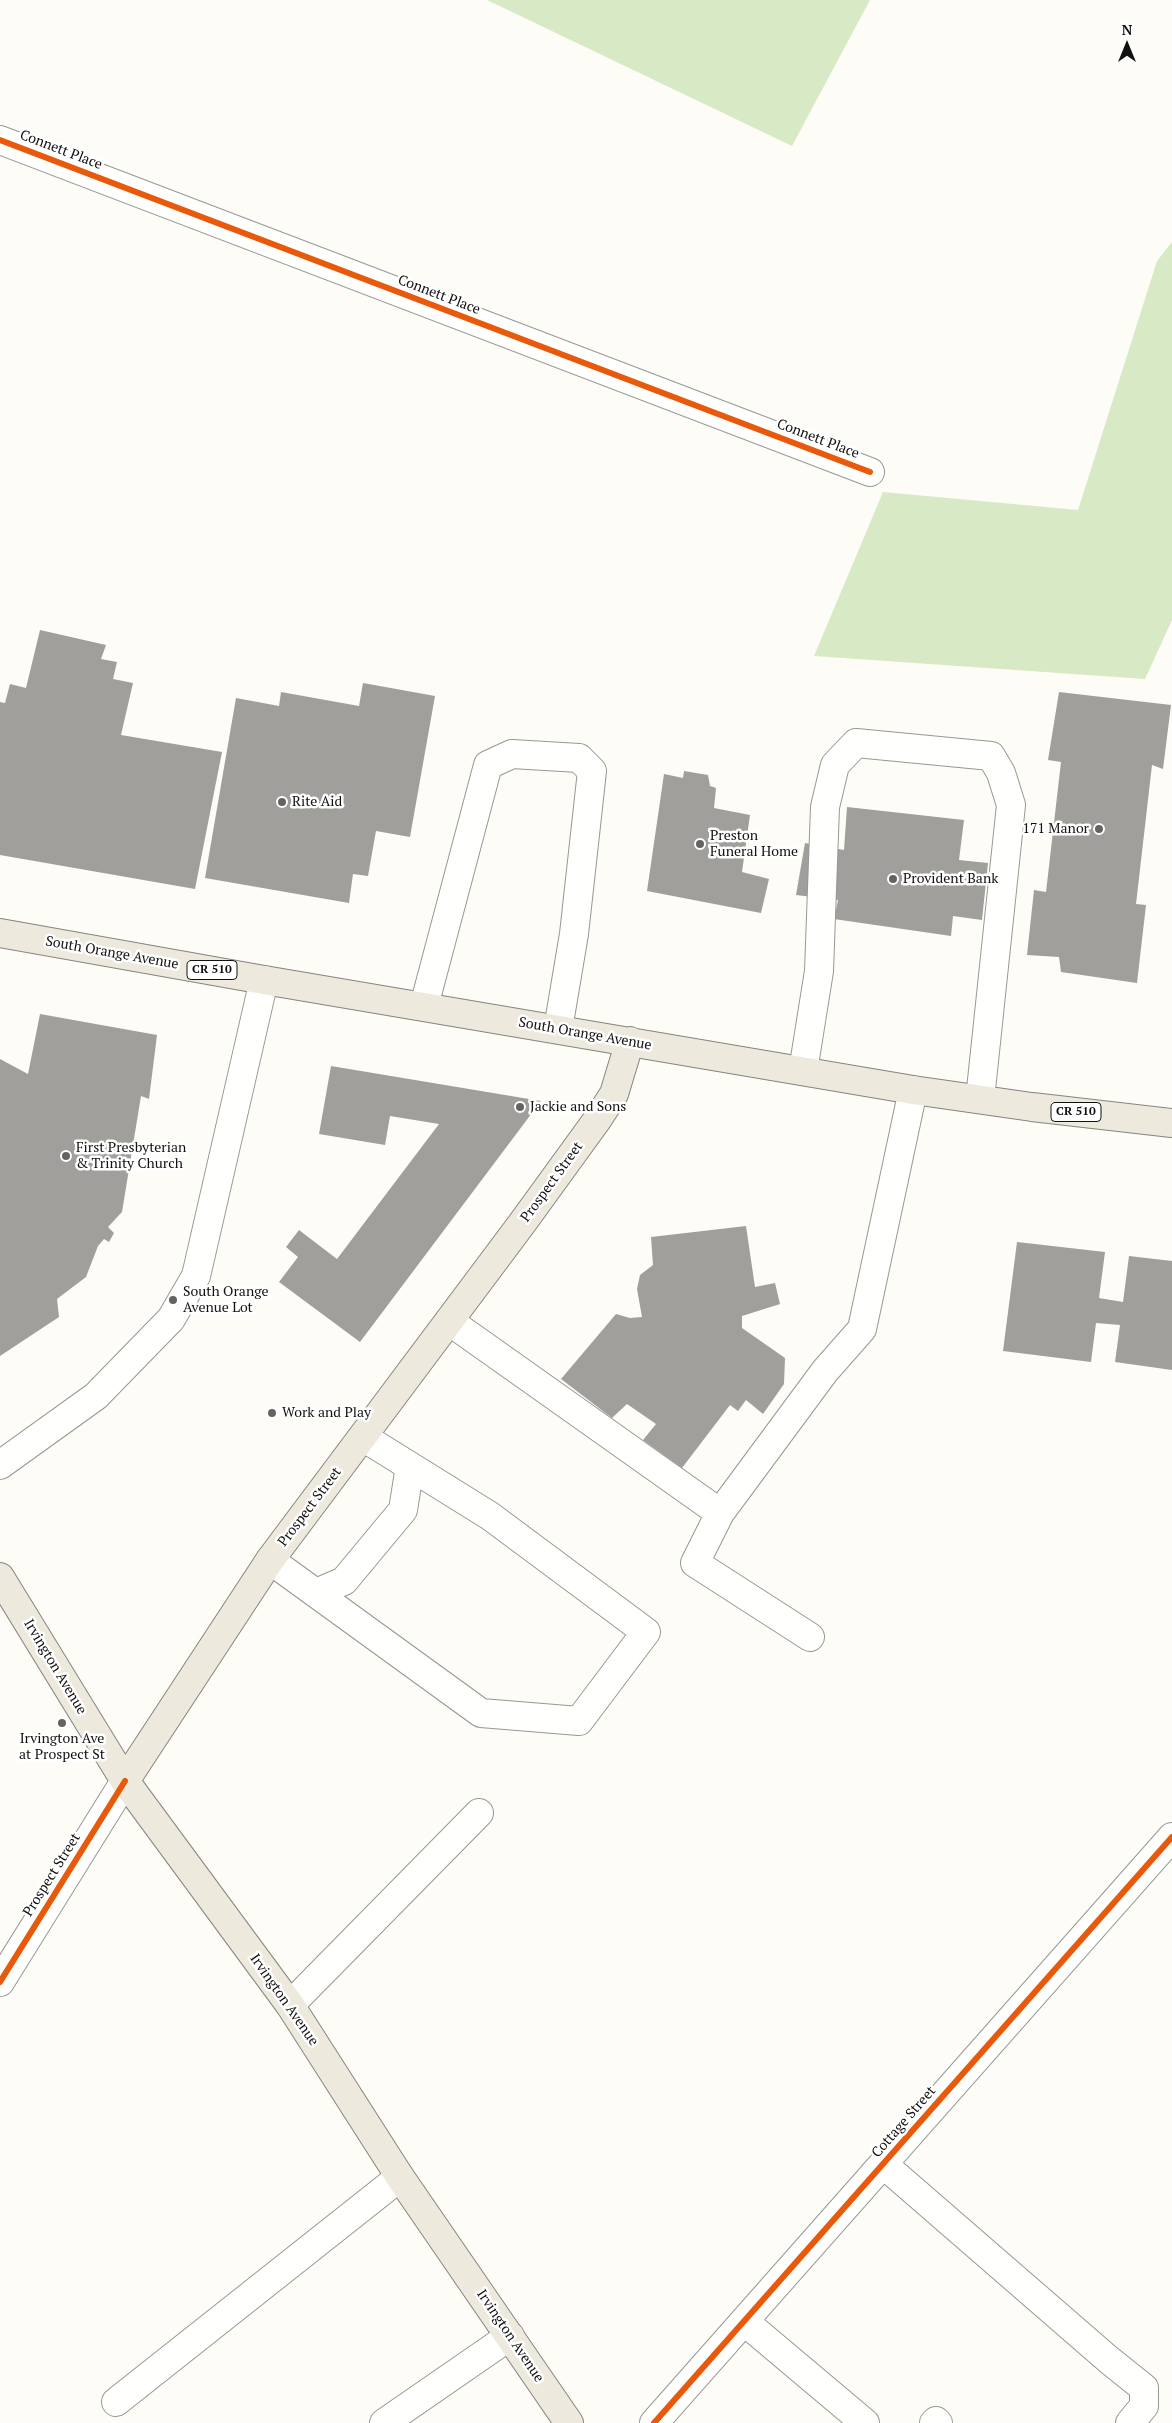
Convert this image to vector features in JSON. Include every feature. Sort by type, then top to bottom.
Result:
[{"type":"main road","name":"South Orange Avenue","points":[[0,933],[264,980],[912,1090],[1172,1123]]},
{"type":"main road","name":"Prospect Street","points":[[125,1781],[270,1560],[523,1222],[614,1094],[630,1041]]},
{"type":"main road","name":"Irvington Avenue","points":[[0,1577],[125,1781],[290,2006],[400,2177],[569,2423]]},
{"type":"street","name":"Connett Place","points":[[0,140],[870,472]]},
{"type":"street","points":[[803,1070],[819,971],[826,807],[835,765],[856,744],[991,756],[1001,773],[1011,806],[980,1099]]},
{"type":"street","points":[[424,1006],[488,765],[512,754],[579,758],[592,771],[574,934],[558,1029]]},
{"type":"street","points":[[0,1465],[96,1396],[171,1319],[196,1276],[264,980]]},
{"type":"street","points":[[810,1638],[695,1562],[720,1514],[825,1371],[862,1330],[912,1090]]},
{"type":"street","points":[[449,1321],[720,1514]]},
{"type":"street","points":[[270,1560],[481,1713],[579,1721],[646,1632],[490,1516],[363,1437]]},
{"type":"street","points":[[316,1593],[344,1581],[403,1510],[410,1466]]},
{"type":"street","name":"Prospect Street","points":[[0,1982],[125,1781]]},
{"type":"street","points":[[290,2006],[479,1813]]},
{"type":"street","name":"Cottage Street","points":[[654,2423],[1172,1837]]},
{"type":"street","points":[[883,2164],[1109,2360],[1144,2388],[1144,2406],[1130,2423]]},
{"type":"street","points":[[116,2402],[400,2177]]},
{"type":"street","points":[[745,2322],[865,2423]]},
{"type":"street","points":[[384,2423],[510,2336]]},
{"type":"green space","points":[[487,0],[870,0],[792,146]]},
{"type":"green space","points":[[1172,242],[1172,620],[1145,679],[814,656],[883,492],[1078,510],[1157,261]]},
{"type":"building","points":[[40,630],[106,645],[101,659],[117,662],[113,679],[133,683],[121,735],[222,752],[195,889],[0,855],[0,702],[5,703],[10,684],[26,688]]},
{"type":"building","points":[[363,683],[435,696],[410,837],[376,831],[368,876],[353,874],[349,903],[205,878],[236,698],[279,706],[281,692],[359,706]]},
{"type":"building","name":"171 Manor","points":[[1059,692],[1171,705],[1163,769],[1152,765],[1136,904],[1146,905],[1137,983],[1061,972],[1059,957],[1027,955],[1034,890],[1046,892],[1061,762],[1048,760]]},
{"type":"building","name":"Preston Funeral Home","points":[[684,771],[708,775],[710,786],[716,788],[714,808],[750,815],[742,872],[769,879],[761,913],[647,891],[664,774],[683,778]]},
{"type":"building","name":"Provident Bank","points":[[847,807],[964,820],[959,860],[988,863],[982,920],[953,916],[951,936],[834,919],[838,900],[796,895],[805,843],[844,850]]},
{"type":"building","name":"First Presbyterian & Trinity Church","points":[[40,1014],[157,1035],[149,1099],[141,1096],[122,1212],[108,1227],[114,1233],[109,1242],[104,1239],[98,1246],[86,1277],[57,1299],[59,1317],[0,1356],[0,1059],[28,1074]]},
{"type":"building","points":[[331,1066],[541,1101],[360,1342],[279,1282],[298,1257],[286,1247],[299,1230],[337,1259],[439,1124],[390,1116],[385,1145],[319,1134]]},
{"type":"building","points":[[746,1226],[755,1287],[775,1283],[780,1304],[742,1316],[742,1328],[785,1358],[784,1384],[763,1414],[746,1400],[738,1411],[730,1405],[682,1468],[643,1440],[656,1424],[627,1404],[612,1418],[561,1379],[616,1314],[630,1318],[642,1317],[637,1289],[640,1275],[653,1265],[651,1237]]},
{"type":"building","points":[[1017,1242],[1105,1252],[1099,1298],[1123,1302],[1129,1256],[1172,1261],[1172,1370],[1115,1362],[1120,1325],[1096,1323],[1091,1362],[1003,1351]]},
{"type":"cycle path","points":[[0,140],[870,472]]},
{"type":"cycle path","points":[[0,1982],[125,1781]]},
{"type":"cycle path","points":[[654,2423],[1172,1837]]},
{"type":"place","name":"Rite Aid","points":[[282,802]]},
{"type":"place","name":"171 Manor","points":[[1099,829]]},
{"type":"place","name":"Preston Funeral Home","points":[[700,844]]},
{"type":"place","name":"Provident Bank","points":[[893,879]]},
{"type":"place","name":"Jackie and Sons","points":[[520,1107]]},
{"type":"place","name":"First Presbyterian & Trinity Church","points":[[66,1156]]},
{"type":"place","name":"South Orange Avenue Lot","points":[[173,1300]]},
{"type":"place","name":"Work and Play","points":[[272,1413]]},
{"type":"place","name":"Irvington Ave at Prospect St","points":[[62,1723]]}]
